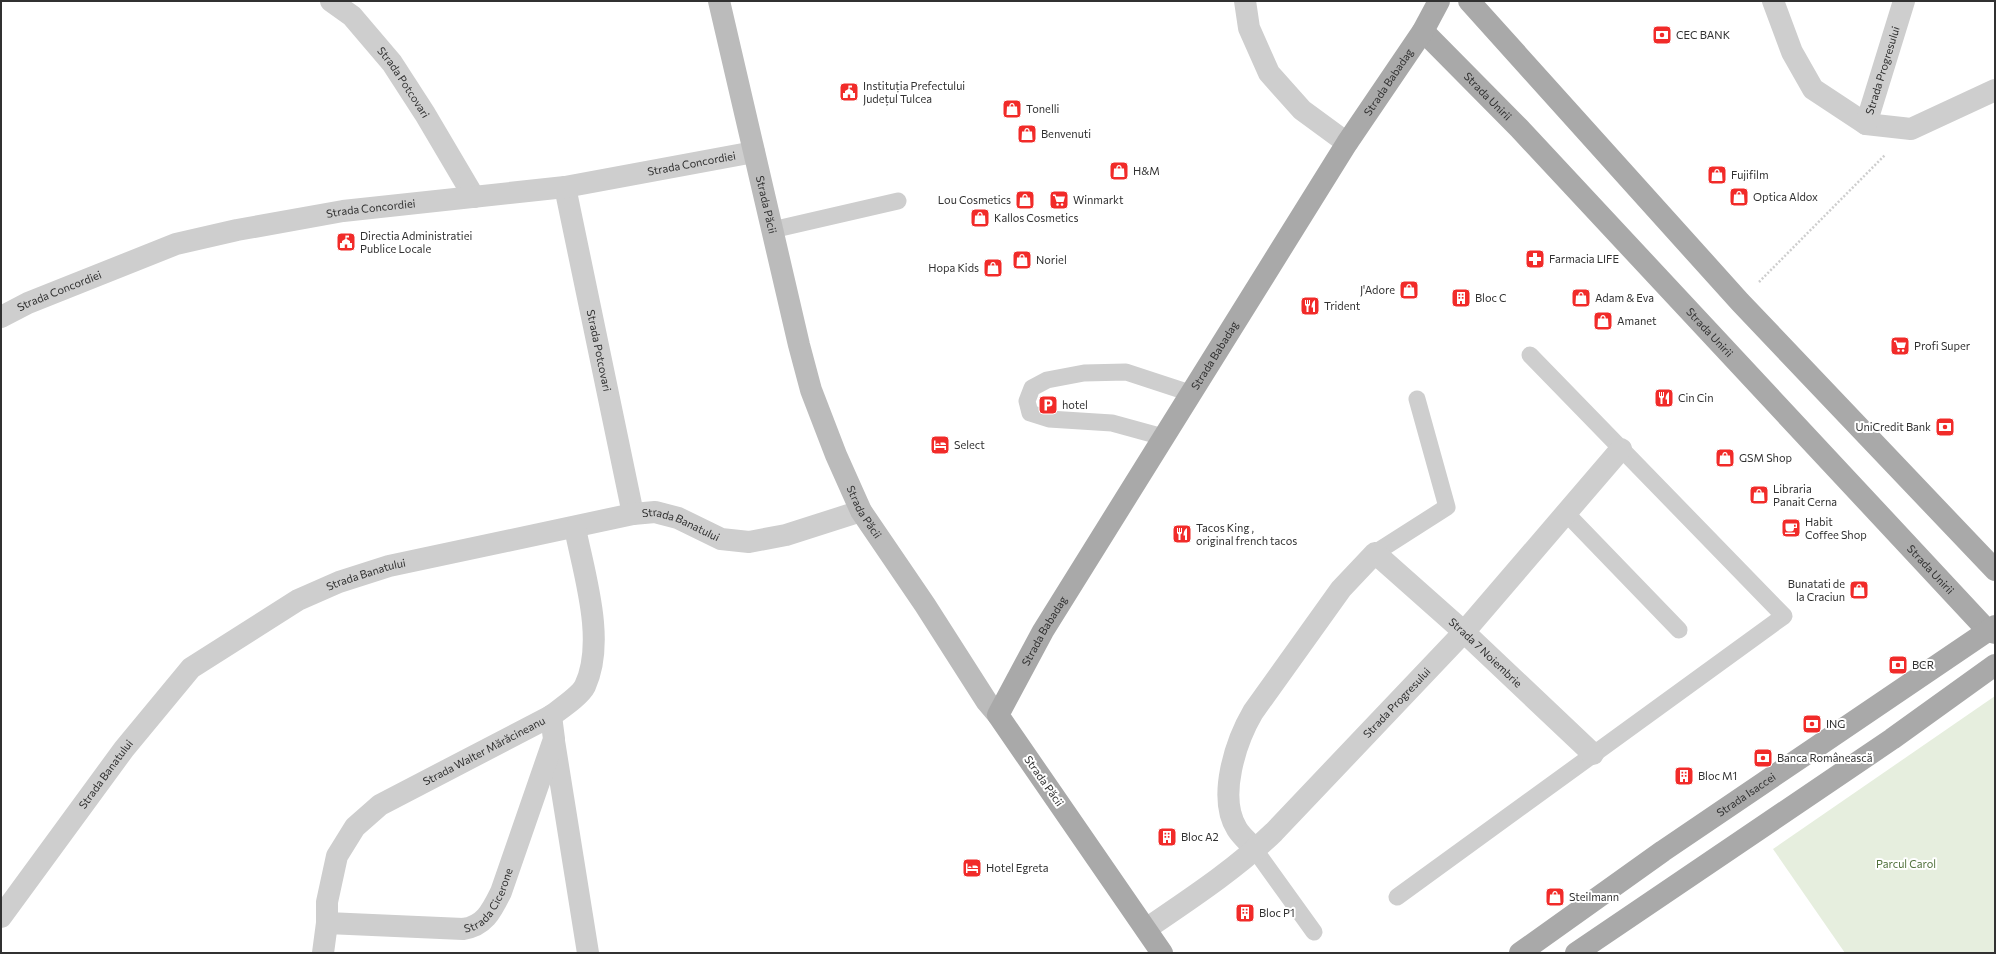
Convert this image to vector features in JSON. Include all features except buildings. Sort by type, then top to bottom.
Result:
[{"type":"main road","name":"Strada Păcii","points":[[719,1],[799,345],[811,390],[836,455],[861,512],[925,605],[987,702],[998,715],[1162,953]]},
{"type":"main road","name":"Strada Babadag","points":[[998,715],[1043,631],[1347,142],[1423,31],[1439,1]]},
{"type":"main road","points":[[1469,1],[1740,302],[1995,570]]},
{"type":"main road","name":"Strada Unirii","points":[[1423,31],[1519,128],[1993,630]]},
{"type":"main road","name":"Strada Isaccei","points":[[1520,953],[1663,851],[1993,630]]},
{"type":"main road","points":[[1576,953],[1892,739],[1995,665]]},
{"type":"street","name":"Strada Potcovari","points":[[331,1],[352,16],[392,63],[425,114],[474,197]]},
{"type":"street","points":[[1245,1],[1249,28],[1270,73],[1302,110],[1347,142]]},
{"type":"street","points":[[1773,1],[1792,52],[1813,89],[1866,124]]},
{"type":"street","name":"Strada Progresului","points":[[1904,1],[1866,124],[1911,129]]},
{"type":"street","points":[[1911,129],[1995,90]]},
{"type":"street","name":"Strada Concordiei","points":[[1,317],[28,303],[176,244],[237,230],[343,211],[565,187],[754,152]]},
{"type":"street","name":"Strada Potcovari","points":[[565,187],[633,514]]},
{"type":"street","name":"Strada Progresului","points":[[1146,929],[1199,893],[1256,850],[1464,632],[1621,449]]},
{"type":"street","name":"Strada Banatului","points":[[1,917],[124,749],[191,668],[298,600],[339,582],[389,566],[576,528],[633,514],[655,512],[678,518],[721,539],[749,542],[786,535],[861,512]]},
{"type":"street","name":"Strada Walter Mărăcineanu","points":[[323,953],[328,902],[337,856],[355,827],[380,805],[551,716],[566,705],[585,687],[593,660],[593,618],[576,528]]},
{"type":"street","points":[[1256,850],[1237,828],[1229,803],[1229,778],[1244,728],[1253,712],[1341,589],[1375,553]]},
{"type":"street","name":"Strada 7 Noiembrie","points":[[1375,553],[1464,632],[1593,754]]},
{"type":"street","name":"Strada Cicerone","points":[[551,716],[588,953]]},
{"type":"street","name":"Strada Cicerone","points":[[327,923],[463,929],[473,928],[481,922],[492,910],[501,892],[554,739]]},
{"type":"lane","points":[[772,230],[898,201]]},
{"type":"lane","points":[[1397,897],[1784,616],[1530,355]]},
{"type":"lane","points":[[1163,437],[1112,422],[1049,419],[1030,413],[1027,401],[1032,388],[1047,380],[1084,373],[1126,372],[1190,394]]},
{"type":"lane","points":[[1375,553],[1447,507],[1417,399]]},
{"type":"lane","points":[[1566,513],[1679,630]]},
{"type":"lane","points":[[1256,850],[1314,932]]},
{"type":"path","points":[[1740,302],[1911,129]]},
{"type":"green space","name":"Parcul Carol","points":[[1995,696],[1995,953],[1845,953],[1773,849]]},
{"type":"place","name":"CEC BANK","points":[[1662,35]]},
{"type":"place","name":"Instituția Prefectului Județul Tulcea","points":[[849,92]]},
{"type":"place","name":"Tonelli","points":[[1012,109]]},
{"type":"place","name":"Benvenuti","points":[[1027,134]]},
{"type":"place","name":"H&M","points":[[1119,171]]},
{"type":"place","name":"Fujifilm","points":[[1717,175]]},
{"type":"place","name":"Optica Aldox","points":[[1739,197]]},
{"type":"place","name":"Lou Cosmetics","points":[[1025,200]]},
{"type":"place","name":"Winmarkt","points":[[1059,200]]},
{"type":"place","name":"Kallos Cosmetics","points":[[980,218]]},
{"type":"place","name":"Directia Administratiei Publice Locale","points":[[346,242]]},
{"type":"place","name":"Farmacia LIFE","points":[[1535,259]]},
{"type":"place","name":"Noriel","points":[[1022,260]]},
{"type":"place","name":"Hopa Kids","points":[[993,268]]},
{"type":"place","name":"J'Adore","points":[[1409,290]]},
{"type":"place","name":"Bloc C","points":[[1461,298]]},
{"type":"place","name":"Adam & Eva","points":[[1581,298]]},
{"type":"place","name":"Trident","points":[[1310,306]]},
{"type":"place","name":"Amanet","points":[[1603,321]]},
{"type":"place","name":"Profi Super","points":[[1900,346]]},
{"type":"place","name":"Cin Cin","points":[[1664,398]]},
{"type":"place","name":"hotel","points":[[1048,405]]},
{"type":"place","name":"UniCredit Bank","points":[[1945,427]]},
{"type":"place","name":"Select","points":[[940,445]]},
{"type":"place","name":"GSM Shop","points":[[1725,458]]},
{"type":"place","name":"Libraria Panait Cerna","points":[[1759,495]]},
{"type":"place","name":"Habit Coffee Shop","points":[[1791,528]]},
{"type":"place","name":"Tacos King , original french tacos","points":[[1182,534]]},
{"type":"place","name":"Bunatati de la Craciun","points":[[1859,590]]},
{"type":"place","name":"BCR","points":[[1898,665]]},
{"type":"place","name":"ING","points":[[1812,724]]},
{"type":"place","name":"Banca Românească","points":[[1763,758]]},
{"type":"place","name":"Bloc M1","points":[[1684,776]]},
{"type":"place","name":"Bloc A2","points":[[1167,837]]},
{"type":"place","name":"Hotel Egreta","points":[[972,868]]},
{"type":"place","name":"Steilmann","points":[[1555,897]]},
{"type":"place","name":"Bloc P1","points":[[1245,913]]}]
